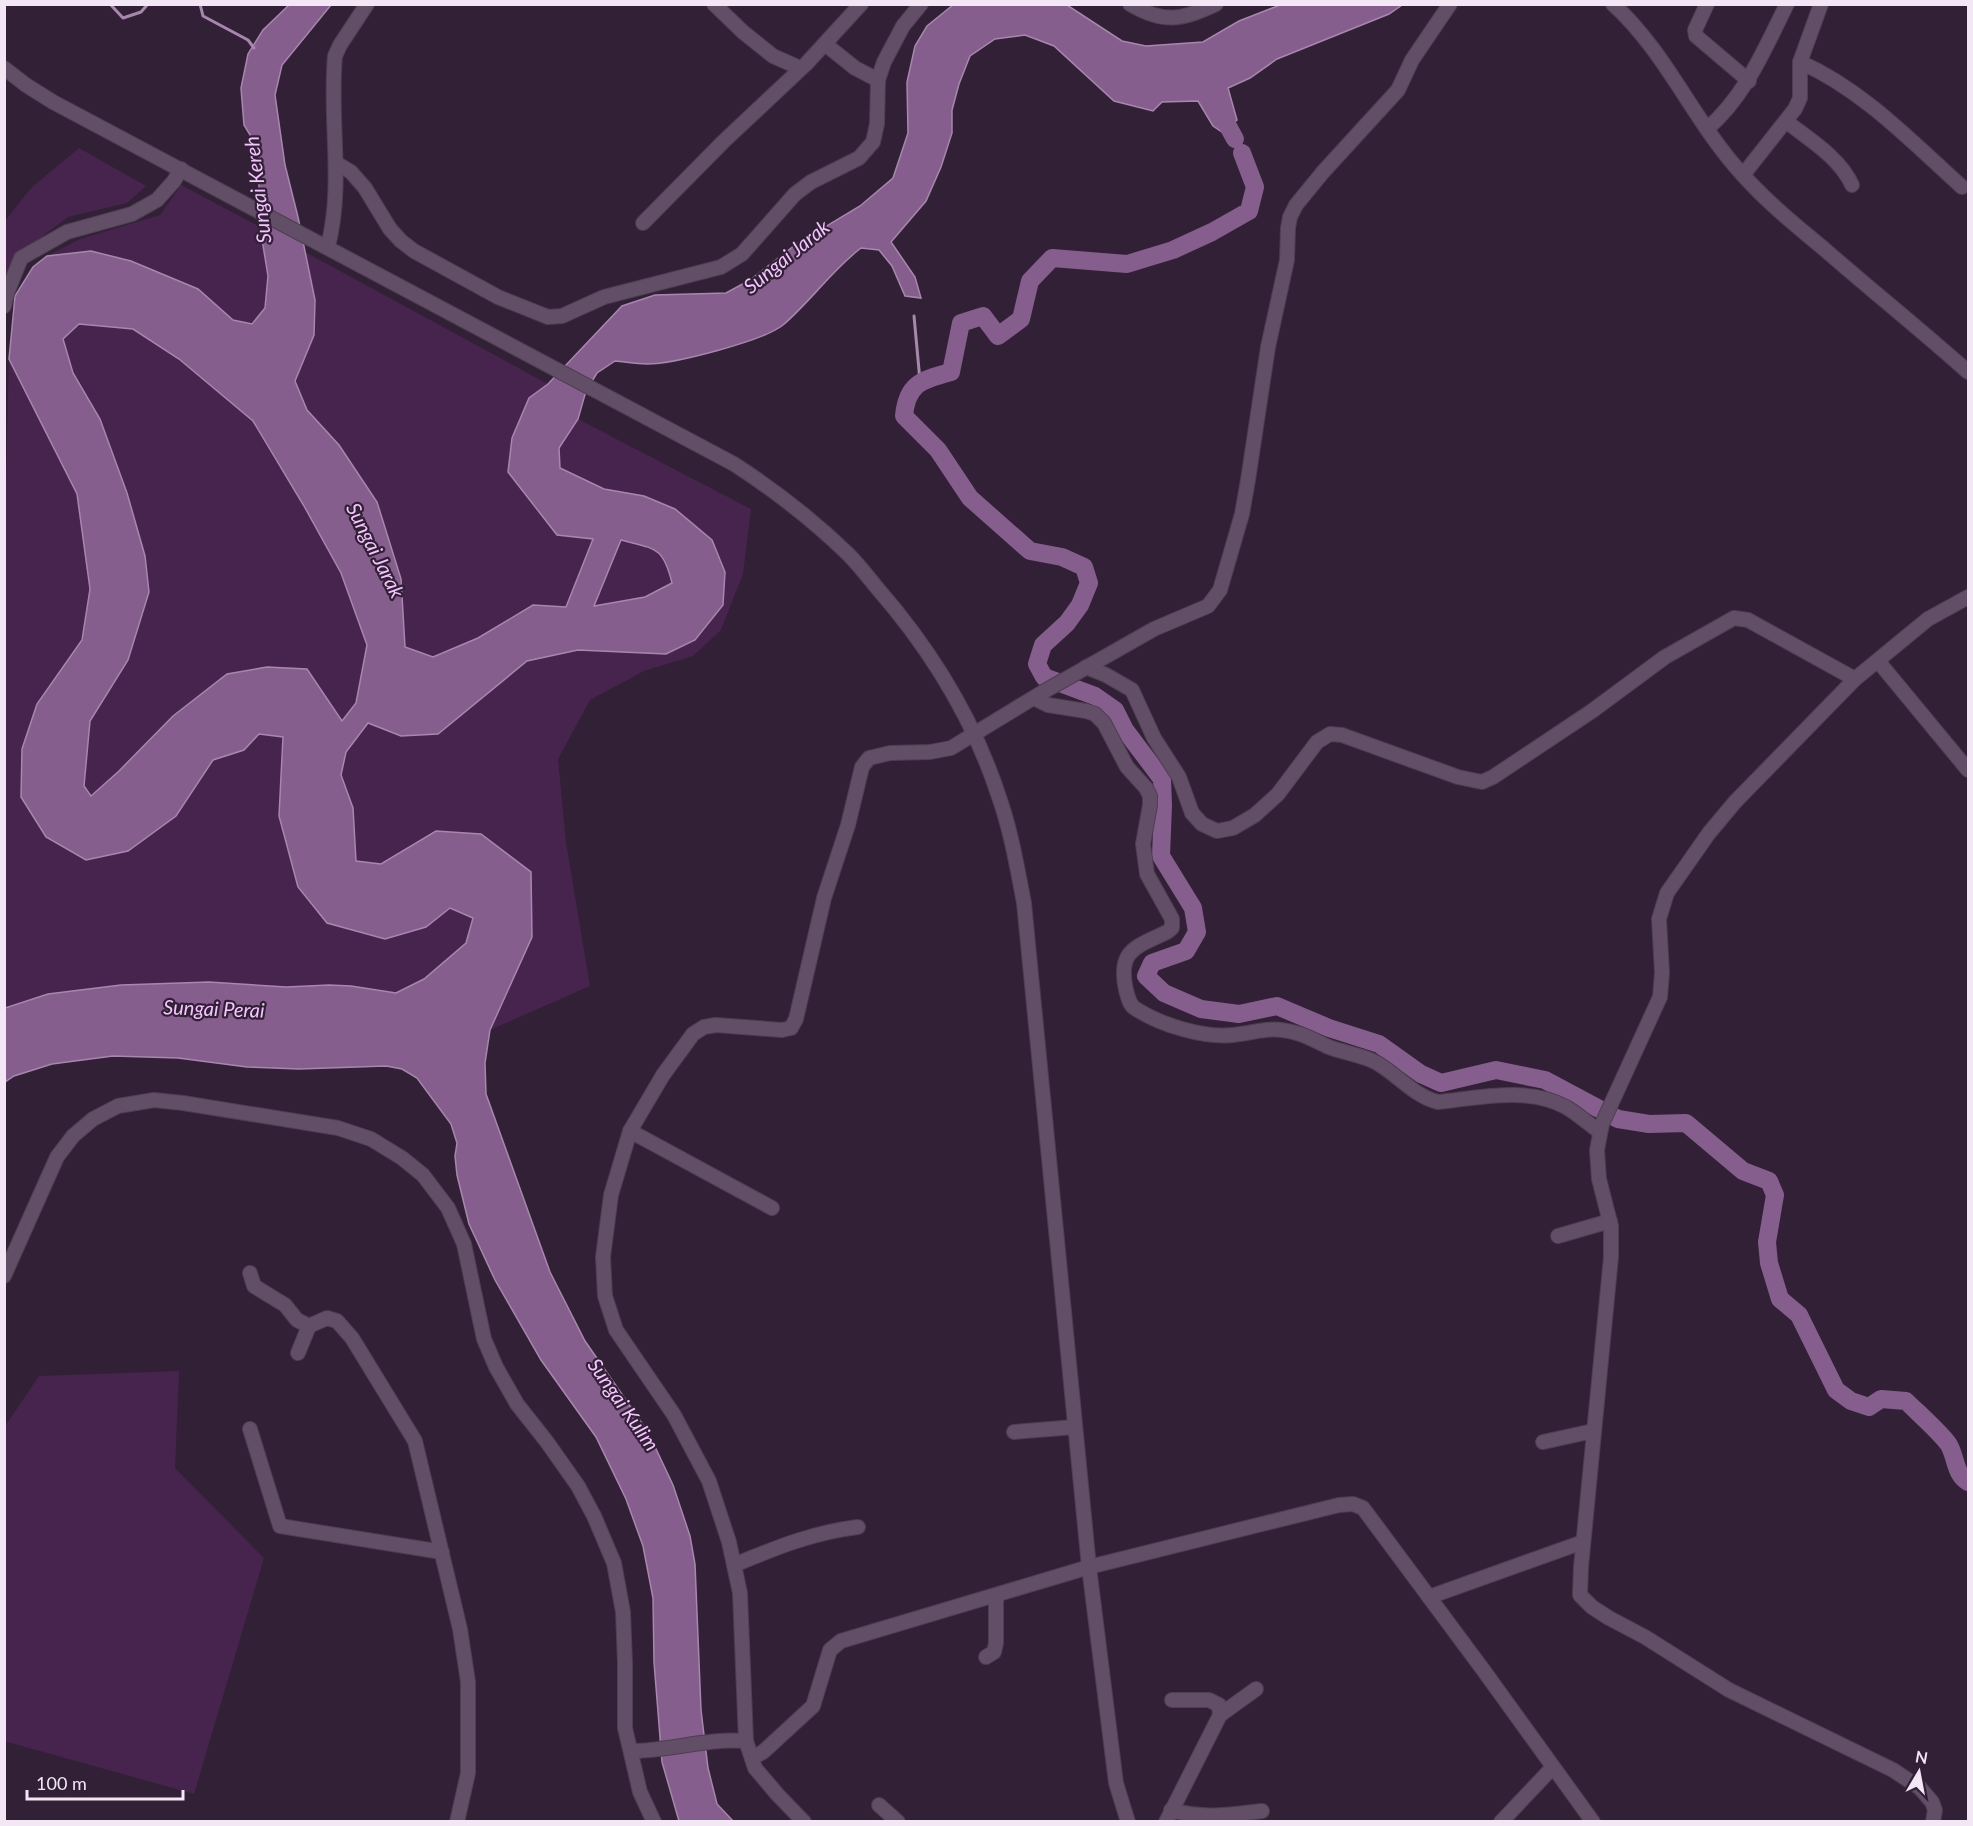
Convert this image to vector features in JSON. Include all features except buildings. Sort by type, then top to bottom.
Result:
[{"type":"street","points":[[325,245],[334,223],[335,56],[367,4]]},
{"type":"street","points":[[714,4],[743,33],[773,56],[800,68]]},
{"type":"street","points":[[643,223],[825,44],[861,4]]},
{"type":"street","points":[[336,163],[351,172],[365,188],[390,229],[414,251],[498,297],[548,317],[562,316],[604,297],[721,267],[742,254],[795,194],[811,182],[859,158],[873,142],[877,124],[878,80],[884,62],[903,26],[921,4]]},
{"type":"street","points":[[1130,4],[1148,14],[1168,19],[1194,15],[1216,4]]},
{"type":"street","points":[[804,1821],[755,1768],[746,1741],[740,1593],[729,1542],[709,1481],[674,1415],[616,1330],[605,1296],[603,1257],[611,1195],[630,1131],[663,1075],[693,1034],[704,1027],[716,1025],[782,1030],[790,1028],[796,1019],[824,898],[848,825],[862,767],[869,758],[890,753],[930,752],[951,747],[1154,629],[1209,606],[1220,590],[1242,514],[1268,347],[1287,260],[1290,217],[1296,205],[1323,172],[1398,90],[1412,60],[1450,4]]},
{"type":"street","points":[[1613,4],[1629,19],[1673,75],[1716,143],[1743,176],[1788,219],[1968,372]]},
{"type":"street","points":[[1707,4],[1695,30],[1696,36],[1749,81]]},
{"type":"street","points":[[1707,129],[1722,116],[1749,81],[1786,4]]},
{"type":"street","points":[[1743,176],[1787,122],[1800,98],[1800,63],[1821,4]]},
{"type":"street","points":[[825,44],[855,68],[878,80]]},
{"type":"street","points":[[1800,63],[1854,92],[1890,121],[1962,187]]},
{"type":"street","points":[[4,68],[26,86],[54,102],[743,470],[787,500],[849,555],[893,606],[938,667],[974,735],[992,778],[1010,834],[1024,903],[1089,1567],[1116,1783],[1128,1821]]},
{"type":"street","points":[[1787,122],[1838,164],[1848,175],[1852,185]]},
{"type":"street","points":[[4,306],[21,258],[67,232],[132,214],[158,200],[181,169]]},
{"type":"street","points":[[1933,1821],[1935,1810],[1932,1802],[1920,1788],[1893,1770],[1730,1689],[1592,1607],[1580,1595],[1593,1431],[1611,1257],[1610,1221],[1599,1179],[1597,1150],[1601,1128],[1614,1095],[1660,997],[1662,973],[1659,919],[1667,893],[1709,833],[1735,802],[1856,679],[1928,619],[1968,597]]},
{"type":"street","points":[[1081,670],[1106,675],[1132,690],[1154,738],[1179,777],[1192,813],[1202,824],[1217,831],[1233,828],[1255,815],[1278,794],[1317,742],[1330,734],[1342,735],[1458,777],[1482,782],[1592,711],[1665,657],[1734,618],[1748,620],[1856,679]]},
{"type":"street","points":[[1878,661],[1968,770]]},
{"type":"street","points":[[1038,695],[1048,705],[1095,714],[1104,723],[1127,766],[1150,796],[1143,844],[1147,874],[1172,920],[1172,928],[1133,948],[1127,955],[1124,976],[1129,1001],[1134,1008],[1167,1025],[1206,1034],[1230,1035],[1270,1028],[1282,1029],[1374,1061],[1427,1099],[1438,1102],[1506,1094],[1541,1099],[1566,1106],[1601,1128]]},
{"type":"street","points":[[4,1276],[57,1157],[73,1136],[93,1119],[118,1106],[154,1100],[338,1128],[371,1139],[402,1158],[423,1175],[448,1208],[464,1244],[484,1339],[496,1367],[517,1404],[578,1486],[614,1563],[623,1612],[626,1663],[625,1728],[640,1792],[654,1821]]},
{"type":"street","points":[[630,1131],[772,1208]]},
{"type":"street","points":[[1558,1236],[1610,1221]]},
{"type":"street","points":[[250,1273],[254,1286],[285,1305],[297,1320],[309,1326]]},
{"type":"street","points":[[298,1353],[309,1326],[327,1318],[337,1321],[352,1338],[415,1441],[460,1629],[468,1682],[468,1773],[457,1821]]},
{"type":"street","points":[[1014,1432],[1075,1427]]},
{"type":"street","points":[[250,1429],[280,1526],[442,1552]]},
{"type":"street","points":[[1543,1442],[1593,1431]]},
{"type":"street","points":[[752,1758],[763,1752],[813,1706],[830,1650],[841,1641],[1089,1567],[1339,1505],[1353,1504],[1363,1508],[1593,1821]]},
{"type":"street","points":[[734,1565],[783,1545],[831,1530],[858,1527]]},
{"type":"street","points":[[1429,1597],[1583,1542]]},
{"type":"street","points":[[986,1657],[994,1652],[996,1643],[996,1596]]},
{"type":"street","points":[[1256,1689],[1220,1715],[1169,1816],[1218,1817],[1262,1811]]},
{"type":"street","points":[[1172,1700],[1209,1700],[1219,1705],[1220,1715]]},
{"type":"street","points":[[631,1751],[731,1740],[746,1741]]},
{"type":"street","points":[[1501,1821],[1552,1767]]},
{"type":"street","points":[[879,1805],[898,1821]]},
{"type":"shaded area","points":[[79,148],[146,186],[127,203],[68,217],[16,256],[5,283],[5,221],[31,188]]},
{"type":"shaded area","points":[[181,185],[260,227],[268,276],[265,308],[252,324],[233,320],[198,289],[47,256],[80,239],[160,215]]},
{"type":"shaded area","points":[[305,252],[548,384],[529,398],[512,437],[593,539],[566,607],[533,605],[478,638],[433,657],[405,647],[401,579],[377,502],[339,445],[307,410],[295,381],[314,335],[315,300]]},
{"type":"shaded area","points":[[79,324],[133,329],[179,359],[253,421],[341,573],[367,645],[356,703],[341,722],[227,674],[172,716],[92,796],[84,786],[90,721],[128,660],[145,556],[127,493],[100,419],[73,373],[63,339]]},
{"type":"shaded area","points":[[9,359],[77,494],[90,589],[82,640],[38,704],[21,797],[176,816],[213,760],[244,750],[259,734],[283,737],[279,816],[426,927],[450,908],[473,918],[466,943],[424,979],[396,993],[351,986],[286,987],[209,982],[121,985],[48,994],[5,1008],[4,554]]},
{"type":"shaded area","points":[[578,419],[751,509],[743,574],[721,630],[693,656],[644,671],[590,700],[558,759],[566,842],[590,986],[490,1030],[532,937],[436,831],[381,864],[356,861],[353,808],[341,775],[346,752],[368,723],[401,736],[438,734],[527,661],[578,650],[666,654],[712,540],[675,509],[644,496],[604,489],[559,468],[559,448]]},
{"type":"shaded area","points":[[621,539],[656,551],[665,562],[673,583],[645,597],[594,607]]},
{"type":"shaded area","points":[[179,1371],[175,1468],[264,1558],[194,1794],[4,1741],[5,1426],[39,1376]]},
{"type":"water","points":[[289,5],[331,5],[282,65],[275,95],[285,165],[315,300],[314,335],[295,381],[307,410],[339,445],[377,502],[401,579],[405,647],[433,657],[478,638],[533,605],[566,607],[593,539],[557,535],[508,472],[512,438],[529,398],[548,384],[622,306],[655,295],[726,293],[750,280],[795,245],[860,206],[893,178],[908,133],[907,82],[915,46],[927,26],[953,5],[1067,5],[1122,41],[1146,46],[1203,42],[1239,21],[1280,5],[1402,5],[1389,14],[1277,59],[1250,78],[1228,88],[1237,120],[1222,132],[1213,126],[1198,101],[1162,102],[1153,111],[1114,101],[1054,46],[1025,35],[995,39],[970,56],[952,110],[952,133],[941,167],[926,201],[891,242],[915,277],[921,298],[905,296],[892,266],[879,250],[861,248],[793,316],[773,331],[738,344],[677,360],[647,364],[615,361],[597,373],[586,391],[578,419],[559,448],[560,468],[604,489],[644,496],[675,509],[712,540],[725,572],[723,605],[695,640],[666,654],[578,650],[527,661],[438,734],[401,736],[368,723],[346,752],[341,775],[353,808],[356,861],[381,864],[436,831],[481,834],[531,872],[532,937],[490,1030],[485,1063],[486,1094],[550,1272],[585,1341],[648,1432],[673,1485],[690,1536],[695,1564],[701,1710],[708,1768],[717,1804],[733,1821],[679,1821],[662,1762],[654,1662],[653,1598],[643,1546],[626,1499],[596,1437],[541,1360],[495,1280],[469,1224],[457,1175],[455,1156],[457,1143],[451,1124],[417,1078],[402,1069],[386,1066],[299,1069],[247,1067],[178,1058],[113,1056],[52,1064],[14,1076],[5,1082],[5,1008],[48,994],[121,985],[209,982],[286,987],[329,985],[396,993],[424,979],[466,943],[473,918],[450,908],[426,927],[385,939],[327,923],[298,887],[279,816],[283,737],[259,734],[244,750],[213,760],[176,816],[128,851],[86,860],[46,837],[21,797],[22,749],[37,704],[82,640],[90,589],[77,494],[9,359],[15,296],[33,267],[47,256],[91,251],[131,261],[198,289],[233,320],[252,324],[265,308],[268,276],[260,227],[258,148],[244,125],[241,88],[248,54],[263,30]],"holes":[[[79,324],[133,329],[179,359],[253,421],[341,573],[367,645],[356,703],[342,721],[307,669],[267,667],[227,674],[173,716],[91,796],[84,786],[90,721],[128,660],[149,592],[145,556],[127,493],[100,419],[73,373],[63,339]],[[621,540],[656,551],[665,562],[672,583],[645,597],[594,606]]]},
{"type":"waterway","points":[[110,4],[123,18],[141,12],[148,4]]},
{"type":"waterway","points":[[200,4],[203,16],[248,40],[254,48]]},
{"type":"waterway","points":[[1217,106],[1235,139]]},
{"type":"waterway","points":[[1242,153],[1255,187],[1249,211],[1173,250],[1127,264],[1052,258],[1030,281],[1021,319],[998,336],[983,316],[961,323],[951,372],[918,385],[909,396],[904,416],[938,450],[970,498],[1030,551],[1062,557],[1084,567],[1089,583],[1080,605],[1067,623],[1043,645],[1037,664],[1044,677],[1095,696],[1115,710],[1125,730],[1162,779],[1161,856],[1193,908],[1197,932],[1186,951],[1152,963],[1146,976],[1164,993],[1201,1009],[1239,1014],[1277,1006],[1329,1028],[1379,1044],[1421,1074],[1441,1083],[1496,1070],[1545,1080],[1618,1119],[1649,1124],[1686,1123],[1743,1171],[1769,1181],[1775,1195],[1767,1242],[1769,1263],[1780,1299],[1799,1315],[1836,1390],[1851,1401],[1869,1407],[1881,1399],[1906,1401],[1946,1440],[1961,1475],[1968,1482]]},
{"type":"waterway","points":[[914,316],[920,381]]},
{"type":"water label","name":"Sungai Kereh","points":[[257,190]]},
{"type":"water label","name":"Sungai Jarak","points":[[786,256]]},
{"type":"water label","name":"Sungai Jarak","points":[[376,550]]},
{"type":"water label","name":"Sungai Perai","points":[[214,1008]]},
{"type":"water label","name":"Sungai Kulim","points":[[624,1404]]}]
